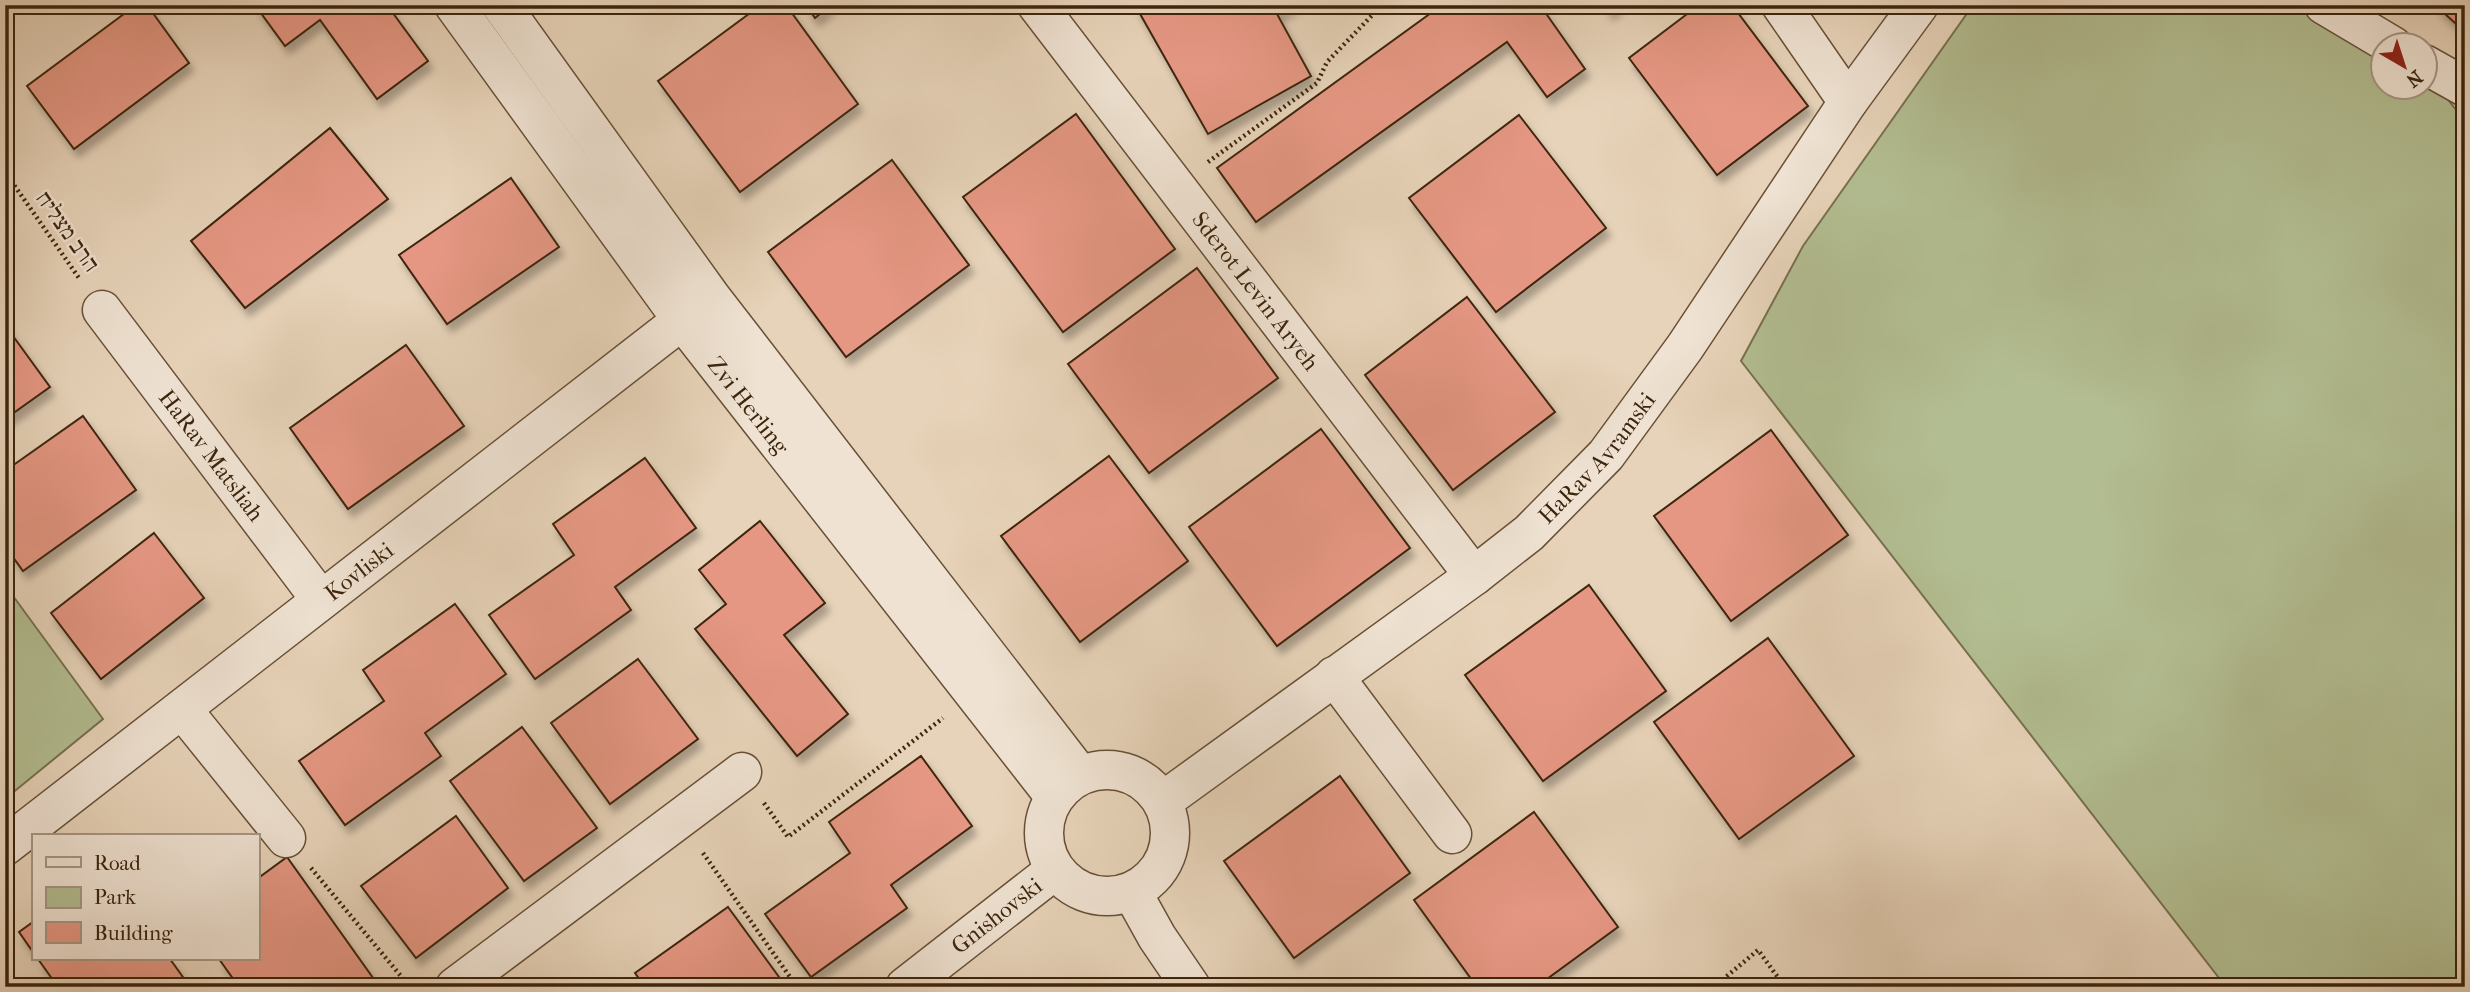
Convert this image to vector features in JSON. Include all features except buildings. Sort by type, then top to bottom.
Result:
[{"type":"street","name":"Zvi Herling","points":[[454,5],[682,320],[975,694],[1068,786]]},
{"type":"street","name":"Zvi Herling","points":[[501,5],[1068,786]]},
{"type":"street","name":"Sderot Levin Aryeh","points":[[1037,5],[1474,576]]},
{"type":"street","points":[[1781,5],[1848,102]]},
{"type":"street","name":"HaRav Avramski","points":[[1163,802],[1529,533],[1606,455],[1685,347],[1848,102],[1919,5]]},
{"type":"street","points":[[2324,5],[2369,32]]},
{"type":"street","points":[[2438,72],[2465,87]]},
{"type":"street","name":"Kovliski","points":[[5,846],[711,297]]},
{"type":"street","name":"HaRav Matsliah","points":[[102,310],[321,600]]},
{"type":"street","points":[[1334,676],[1452,834]]},
{"type":"street","points":[[182,709],[286,838]]},
{"type":"street","points":[[1098,770],[1118,770],[1136,776],[1151,786],[1163,802],[1170,822],[1170,843],[1157,872],[1132,892],[1111,897],[1090,894],[1071,886],[1055,870],[1047,853],[1044,834],[1046,815],[1068,786],[1098,770]]},
{"type":"street","points":[[455,987],[742,772]]},
{"type":"street","name":"Gnishovski","points":[[905,987],[1055,870]]},
{"type":"street","points":[[1132,892],[1157,937],[1191,987]]},
{"type":"path","points":[[1175,185],[1317,83],[1327,62],[1382,5]]},
{"type":"path","name":"הרב מצליח","points":[[5,173],[102,310]]},
{"type":"path","points":[[742,772],[788,836],[975,694]]},
{"type":"path","points":[[679,819],[797,987]]},
{"type":"path","points":[[286,838],[410,987]]},
{"type":"path","points":[[1714,987],[1758,950],[1785,987]]},
{"type":"green space","points":[[1973,5],[2307,5],[2368,39],[2368,102],[2438,102],[2438,87],[2465,121],[2465,987],[2226,987],[1741,361],[1803,246]]},
{"type":"green space","points":[[5,585],[103,719],[5,799]]}]
